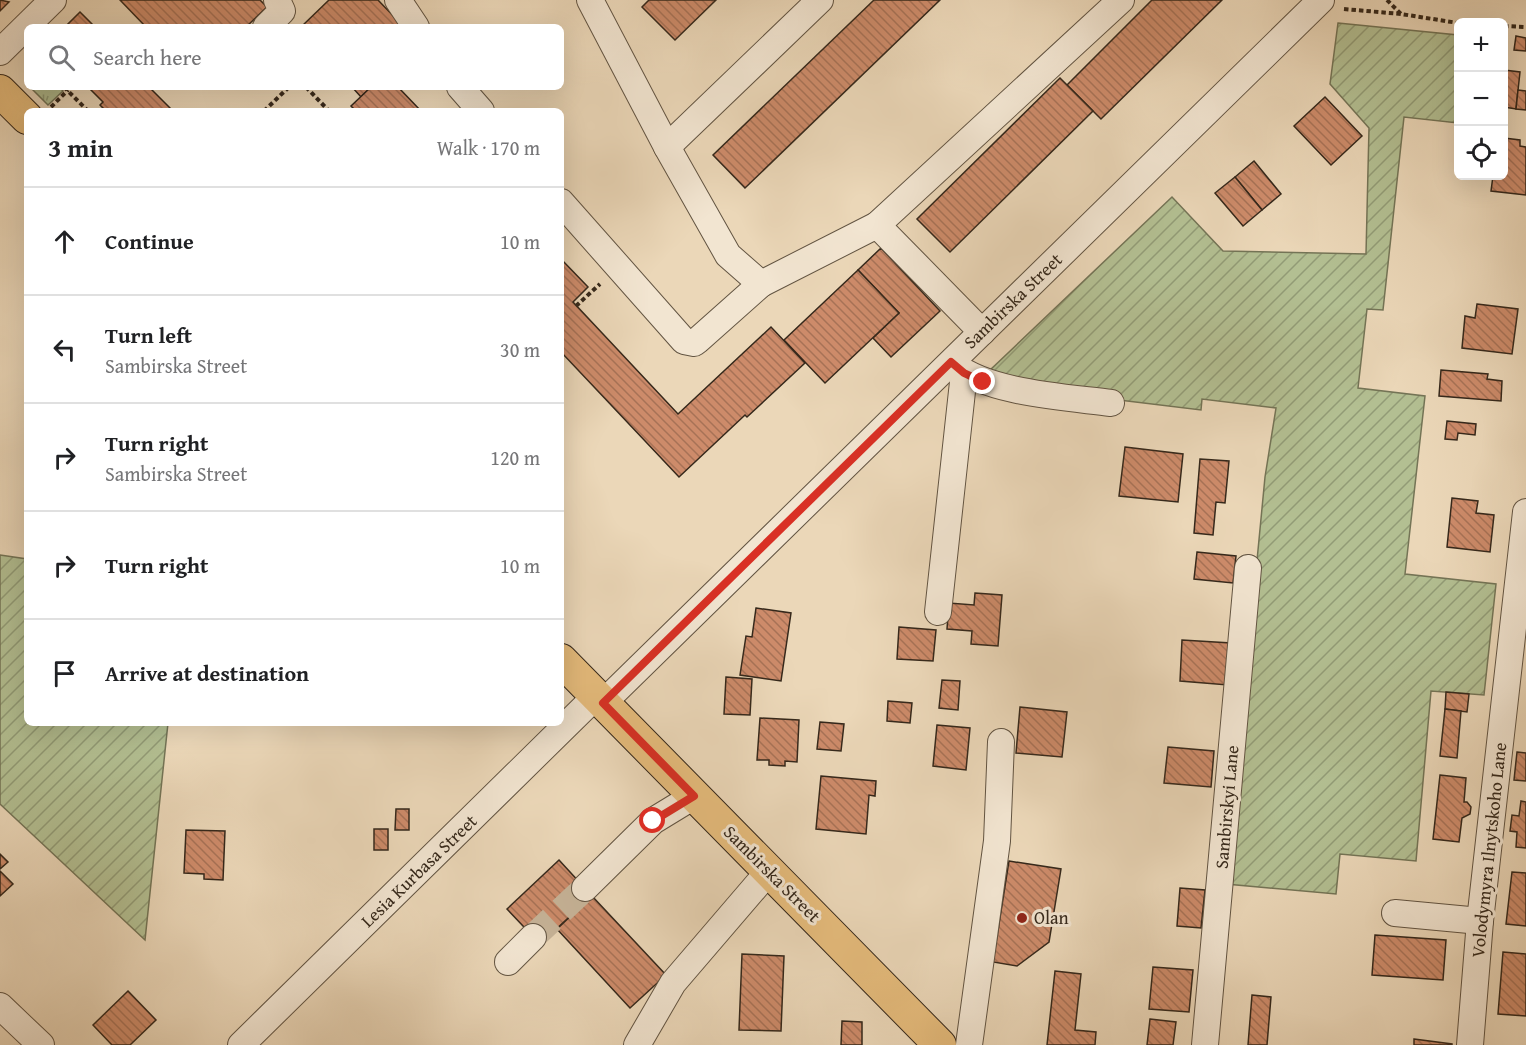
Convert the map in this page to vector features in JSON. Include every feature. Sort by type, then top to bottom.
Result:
[{"type":"main road","points":[[0,91],[28,108]]},
{"type":"main road","name":"Sambirska Street","points":[[564,663],[940,1045]]},
{"type":"street","points":[[28,24],[52,0]]},
{"type":"street","points":[[269,24],[282,11],[277,0]]},
{"type":"street","points":[[398,0],[414,24]]},
{"type":"street","points":[[667,147],[820,0]]},
{"type":"street","points":[[564,205],[684,342],[698,340],[761,284],[878,225],[1121,0]]},
{"type":"street","points":[[596,3],[667,147],[728,255],[761,284]]},
{"type":"street","name":"Sambirska Street","points":[[600,700],[957,368],[982,332],[1317,3]]},
{"type":"street","points":[[0,52],[24,28]]},
{"type":"street","points":[[463,90],[478,108]]},
{"type":"street","points":[[878,225],[982,332]]},
{"type":"street","points":[[938,612],[957,368],[983,382],[1003,387],[1111,403]]},
{"type":"street","name":"Volodymyra Ilnytskoho Lane","points":[[1470,1045],[1480,921],[1526,512]]},
{"type":"street","name":"Sambirskyi Lane","points":[[1205,1045],[1248,568]]},
{"type":"street","name":"Lesia Kurbasa Street","points":[[241,1045],[600,700]]},
{"type":"street","points":[[969,1045],[997,842],[1001,742]]},
{"type":"street","points":[[585,888],[653,821],[694,796]]},
{"type":"street","points":[[637,1045],[673,983],[769,871]]},
{"type":"street","points":[[1395,913],[1480,921]]},
{"type":"street","points":[[508,962],[533,937]]},
{"type":"street","points":[[0,1006],[41,1045]]},
{"type":"path","points":[[1387,0],[1401,14]]},
{"type":"path","points":[[1317,3],[1454,22]]},
{"type":"path","points":[[1508,26],[1526,27]]},
{"type":"path","points":[[45,108],[65,90]]},
{"type":"path","points":[[67,90],[85,108]]},
{"type":"path","points":[[267,108],[287,90]]},
{"type":"path","points":[[309,90],[326,108]]},
{"type":"path","points":[[576,306],[618,267]]},
{"type":"green space","points":[[1338,23],[1454,35],[1454,123],[1404,117],[1383,310],[1367,309],[1358,388],[1425,396],[1405,574],[1496,584],[1484,695],[1431,691],[1416,861],[1340,854],[1336,894],[1226,884],[1265,477],[1276,408],[1202,399],[1201,410],[1119,400],[1005,378],[989,371],[1172,197],[1223,251],[1366,254],[1369,128],[1330,84]]},
{"type":"green space","points":[[33,90],[63,91],[48,105]]},
{"type":"green space","points":[[0,555],[24,559],[24,726],[168,726],[145,940],[0,804]]},
{"type":"building","points":[[0,0],[9,2],[0,11]]},
{"type":"building","points":[[120,0],[260,0],[267,7],[249,24],[143,24]]},
{"type":"building","points":[[329,0],[378,0],[400,23],[399,24],[304,24]]},
{"type":"building","points":[[649,0],[716,0],[675,40],[642,7]]},
{"type":"building","points":[[874,0],[940,0],[745,188],[713,155]]},
{"type":"building","points":[[1152,0],[1222,0],[1101,119],[1067,85]]},
{"type":"building","points":[[80,12],[92,24],[68,24]]},
{"type":"building","points":[[1516,36],[1526,38],[1526,51],[1514,50]]},
{"type":"building","points":[[1508,70],[1520,72],[1516,109],[1508,108]]},
{"type":"building","points":[[1060,78],[1093,111],[950,252],[917,219]]},
{"type":"building","points":[[91,90],[152,90],[170,108],[103,108],[100,105],[103,102]]},
{"type":"building","points":[[355,90],[368,90],[361,97]]},
{"type":"building","points":[[368,90],[401,90],[418,108],[353,108],[351,106]]},
{"type":"building","points":[[1518,90],[1526,91],[1526,110],[1516,109]]},
{"type":"building","points":[[1325,97],[1362,136],[1331,165],[1294,126]]},
{"type":"building","points":[[1508,138],[1520,140],[1520,146],[1526,147],[1526,195],[1491,191],[1492,180],[1508,180]]},
{"type":"building","points":[[1254,161],[1281,194],[1262,210],[1235,177]]},
{"type":"building","points":[[1235,177],[1262,210],[1243,226],[1215,193]]},
{"type":"building","points":[[881,248],[940,311],[891,357],[873,338],[899,313],[858,270]]},
{"type":"building","points":[[564,262],[588,287],[573,302],[678,414],[771,327],[805,363],[679,477],[564,355]]},
{"type":"building","points":[[858,270],[899,313],[825,383],[784,340]]},
{"type":"building","points":[[1477,304],[1518,309],[1512,354],[1462,348],[1465,316],[1475,318]]},
{"type":"building","points":[[1441,370],[1488,374],[1487,379],[1502,381],[1501,401],[1439,396]]},
{"type":"building","points":[[1447,421],[1476,424],[1475,435],[1458,433],[1457,440],[1445,439]]},
{"type":"building","points":[[1125,447],[1183,454],[1178,502],[1119,496]]},
{"type":"building","points":[[1200,459],[1229,461],[1225,503],[1216,502],[1213,535],[1194,533]]},
{"type":"building","points":[[1452,498],[1478,501],[1476,513],[1494,515],[1490,552],[1447,547]]},
{"type":"building","points":[[1197,552],[1236,556],[1233,583],[1194,579]]},
{"type":"building","points":[[975,593],[1002,595],[998,646],[971,644],[972,631],[947,629],[949,603],[974,605]]},
{"type":"building","points":[[756,608],[791,613],[781,681],[740,675],[746,636],[752,637]]},
{"type":"building","points":[[899,627],[936,630],[933,661],[897,659]]},
{"type":"building","points":[[1182,640],[1231,643],[1228,685],[1180,681]]},
{"type":"building","points":[[726,677],[752,679],[750,715],[724,714]]},
{"type":"building","points":[[942,680],[960,681],[958,710],[939,708]]},
{"type":"building","points":[[1446,692],[1469,694],[1467,712],[1445,709]]},
{"type":"building","points":[[888,701],[912,703],[910,723],[887,721]]},
{"type":"building","points":[[1020,707],[1067,712],[1062,757],[1016,753]]},
{"type":"building","points":[[1445,709],[1461,711],[1457,758],[1440,756]]},
{"type":"building","points":[[760,718],[799,720],[797,762],[785,761],[785,766],[769,765],[769,760],[757,760]]},
{"type":"building","points":[[820,722],[844,724],[841,751],[817,749]]},
{"type":"building","points":[[937,725],[970,728],[966,770],[933,766]]},
{"type":"building","points":[[1168,747],[1214,751],[1211,787],[1164,783]]},
{"type":"building","points":[[1517,752],[1526,753],[1526,781],[1514,780]]},
{"type":"building","points":[[1440,775],[1466,778],[1464,802],[1471,807],[1470,814],[1462,818],[1459,842],[1433,839]]},
{"type":"building","points":[[821,776],[876,781],[875,796],[869,795],[866,834],[816,829]]},
{"type":"building","points":[[1521,801],[1526,802],[1526,848],[1516,847],[1517,832],[1510,831],[1512,815],[1519,816]]},
{"type":"building","points":[[396,809],[409,809],[409,830],[395,830]]},
{"type":"building","points":[[374,829],[388,829],[388,850],[374,850]]},
{"type":"building","points":[[186,830],[225,831],[223,880],[204,879],[204,874],[184,873]]},
{"type":"building","points":[[0,854],[8,862],[0,869]]},
{"type":"building","points":[[559,860],[592,896],[540,944],[507,909]]},
{"type":"building","points":[[1009,861],[1061,869],[1049,942],[1017,966],[993,962]]},
{"type":"building","points":[[0,871],[13,884],[0,896]]},
{"type":"building","points":[[1512,872],[1526,873],[1526,926],[1506,924]]},
{"type":"building","points":[[1180,888],[1205,890],[1201,928],[1177,926]]},
{"type":"building","points":[[592,896],[666,975],[630,1008],[557,929]]},
{"type":"building","points":[[1375,935],[1446,940],[1443,980],[1372,975]]},
{"type":"building","points":[[1503,952],[1526,954],[1526,1016],[1498,1014]]},
{"type":"building","points":[[742,954],[784,956],[781,1031],[739,1030]]},
{"type":"building","points":[[1153,967],[1193,970],[1189,1012],[1149,1009]]},
{"type":"building","points":[[1055,971],[1081,974],[1075,1030],[1096,1032],[1095,1045],[1047,1045]]},
{"type":"building","points":[[128,991],[156,1020],[130,1045],[112,1045],[93,1025]]},
{"type":"building","points":[[1252,995],[1271,997],[1267,1045],[1248,1045]]},
{"type":"building","points":[[1150,1019],[1176,1022],[1173,1045],[1147,1045]]},
{"type":"building","points":[[842,1021],[862,1022],[862,1045],[841,1045]]},
{"type":"building","points":[[1414,1039],[1452,1044],[1452,1045],[1414,1045]]},
{"type":"tunnel","points":[[533,937],[585,888]]},
{"type":"place","name":"Olan","points":[[1022,918]]},
{"type":"route","points":[[653,821],[694,796],[603,703],[951,362],[964,373],[983,382]]}]
